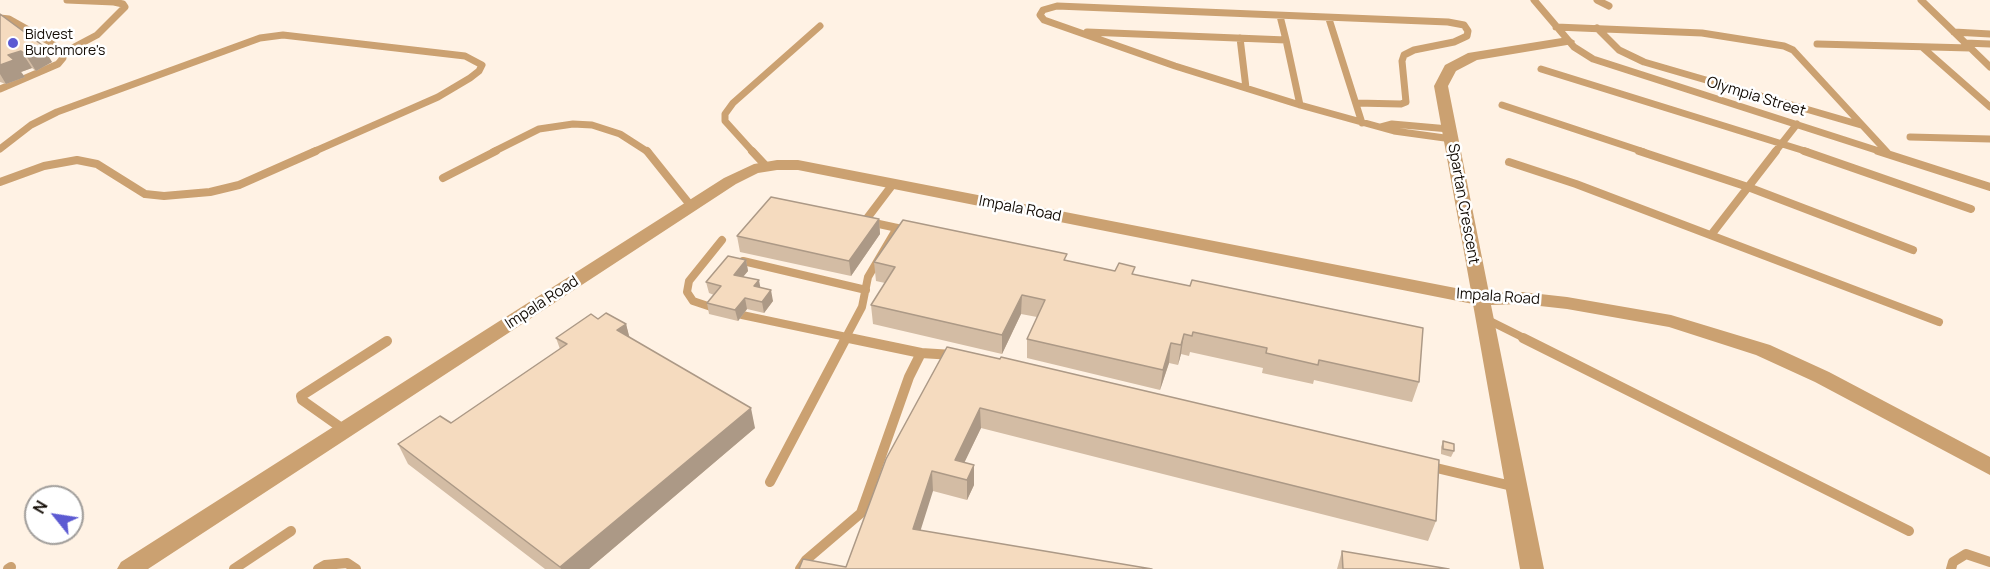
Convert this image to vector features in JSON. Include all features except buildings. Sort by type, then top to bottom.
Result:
[{"type":"street","name":"Spartan Crescent","points":[[1532,569],[1441,86],[1450,68],[1459,62],[1485,53],[1568,41]]},
{"type":"street","name":"Impala Road","points":[[129,569],[730,181],[766,166],[798,165],[1290,264],[1480,299],[1522,298],[1621,311],[1671,321],[1763,350],[1860,396],[1990,467]]},
{"type":"lane","points":[[63,53],[97,35],[124,7],[123,4],[114,2],[67,0]]},
{"type":"lane","name":"Olympia Street","points":[[1534,0],[1568,41],[1584,54],[1607,64],[1990,187]]},
{"type":"lane","points":[[1598,0],[1609,6]]},
{"type":"lane","points":[[1916,0],[1921,0],[1990,67]]},
{"type":"lane","points":[[1356,103],[1401,104],[1407,102],[1402,61],[1404,55],[1413,50],[1454,42],[1467,36],[1468,31],[1464,25],[1448,22],[1329,19],[1058,6],[1043,10],[1040,15],[1044,20],[1076,32],[1246,88],[1362,123],[1379,127],[1450,134]]},
{"type":"lane","points":[[1280,16],[1300,105]]},
{"type":"lane","points":[[0,18],[9,20],[40,37],[63,53]]},
{"type":"lane","points":[[1329,19],[1362,123]]},
{"type":"lane","points":[[766,166],[725,121],[725,114],[733,103],[820,26]]},
{"type":"lane","points":[[1556,27],[1702,33],[1784,46],[1793,50],[1889,154]]},
{"type":"lane","points":[[1597,28],[1619,50],[1644,62],[1863,126]]},
{"type":"lane","points":[[1076,32],[1286,40]]},
{"type":"lane","points":[[1954,32],[1990,34]]},
{"type":"lane","points":[[0,149],[26,129],[57,112],[260,38],[283,35],[465,56],[482,65],[479,71],[470,78],[438,97],[238,185],[210,192],[164,196],[145,194],[97,164],[77,160],[44,166],[0,182]]},
{"type":"lane","points":[[1240,38],[1246,88]]},
{"type":"lane","points":[[1817,45],[1922,47],[1990,44]]},
{"type":"lane","points":[[1922,47],[1990,107]]},
{"type":"lane","points":[[0,89],[58,64],[63,58],[63,53]]},
{"type":"lane","points":[[1541,69],[1782,143],[1971,209]]},
{"type":"lane","points":[[1502,105],[1748,187],[1912,250]]},
{"type":"lane","points":[[443,178],[539,129],[573,124],[592,125],[620,134],[646,150],[691,206]]},
{"type":"lane","points":[[1711,235],[1797,124]]},
{"type":"lane","points":[[1910,137],[1990,139]]},
{"type":"lane","points":[[1509,162],[1576,184],[1938,322]]},
{"type":"lane","points":[[865,221],[893,184]]},
{"type":"lane","points":[[854,219],[908,231]]},
{"type":"lane","points":[[770,482],[862,307],[868,278],[876,261],[897,228]]},
{"type":"lane","points":[[714,308],[693,301],[687,292],[689,281],[723,240]]},
{"type":"lane","points":[[743,261],[866,290]]},
{"type":"lane","points":[[742,315],[921,352],[966,356]]},
{"type":"lane","points":[[1484,318],[1909,531]]},
{"type":"lane","points":[[343,429],[302,400],[301,396],[387,341]]},
{"type":"lane","points":[[800,569],[806,560],[861,513],[909,377],[921,352]]},
{"type":"lane","points":[[1413,463],[1516,487]]},
{"type":"lane","points":[[234,569],[291,531]]},
{"type":"lane","points":[[1951,569],[1953,562],[1966,554],[1990,562]]},
{"type":"lane","points":[[318,569],[325,565],[347,563],[356,569]]},
{"type":"place","name":"Bidvest Burchmore's","points":[[13,43]]}]
